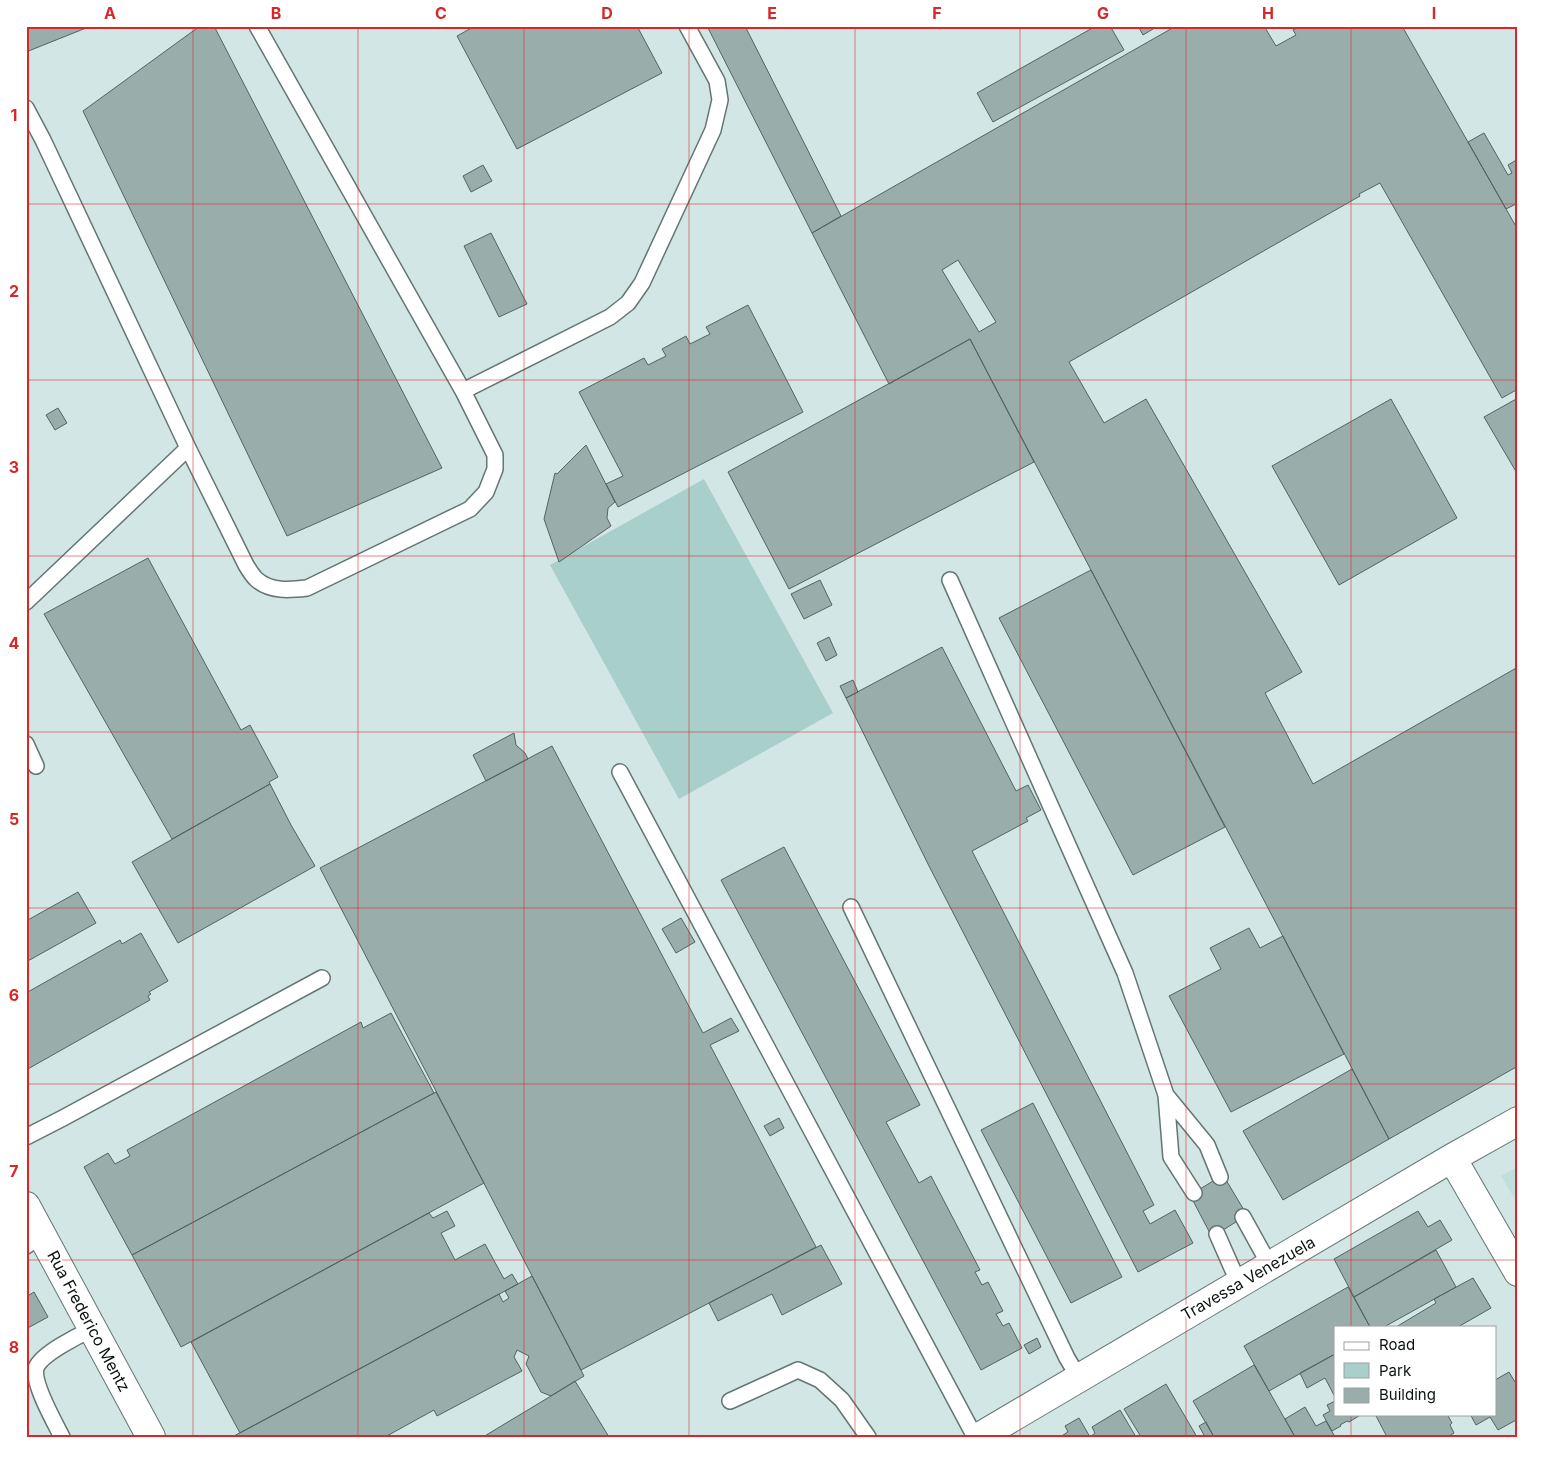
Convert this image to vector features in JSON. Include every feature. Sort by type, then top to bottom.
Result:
[{"type":"street","name":"Travessa Venezuela","points":[[979,1437],[1518,1121]]},
{"type":"street","points":[[1452,1158],[1518,1272]]},
{"type":"street","name":"Rua Frederico Mentz","points":[[26,1206],[34,1240],[93,1329],[151,1437]]},
{"type":"lane","points":[[26,108],[44,140],[188,448],[246,566],[256,579],[271,587],[289,590],[307,588],[470,509],[486,492],[495,470],[495,455],[463,392],[256,26]]},
{"type":"lane","points":[[463,392],[610,317],[628,303],[642,283],[713,130],[720,100],[717,81],[687,26]]},
{"type":"lane","points":[[26,602],[188,448]]},
{"type":"lane","points":[[950,580],[1125,973],[1166,1095],[1171,1157],[1194,1193]]},
{"type":"lane","points":[[26,744],[36,766]]},
{"type":"lane","points":[[620,772],[976,1437]]},
{"type":"lane","points":[[851,907],[1067,1358],[1079,1378]]},
{"type":"lane","points":[[26,1137],[322,978]]},
{"type":"lane","points":[[1166,1095],[1207,1145],[1220,1177]]},
{"type":"lane","points":[[1243,1218],[1270,1266]]},
{"type":"lane","points":[[1217,1234],[1238,1284]]},
{"type":"lane","points":[[62,1437],[37,1385],[36,1369],[44,1358],[72,1338],[93,1329]]},
{"type":"lane","points":[[730,1401],[798,1370],[820,1380],[842,1400],[868,1437]]},
{"type":"shaded area","points":[[1518,1167],[1518,1204],[1501,1176]]},
{"type":"green space","points":[[704,479],[833,713],[679,799],[550,565]]},
{"type":"building","points":[[26,26],[91,26],[26,52]]},
{"type":"building","points":[[200,26],[214,26],[442,468],[287,536],[83,111]]},
{"type":"building","points":[[475,26],[637,26],[662,73],[517,149],[457,36]]},
{"type":"building","points":[[707,26],[745,26],[841,216],[812,233]]},
{"type":"building","points":[[1096,26],[1110,26],[1124,50],[993,122],[977,93]]},
{"type":"building","points":[[1138,26],[1158,26],[1143,35]]},
{"type":"building","points":[[1176,26],[1264,26],[1276,46],[1296,35],[1293,30],[1301,26],[1402,26],[1518,230],[1518,389],[1502,398],[1380,183],[1069,362],[1104,423],[1146,399],[1302,672],[1265,693],[1313,784],[1518,667],[1518,1066],[1389,1139],[970,339],[889,384],[812,233]],"holes":[[[958,260],[996,322],[979,332],[942,270]]]},
{"type":"building","points":[[1484,133],[1508,175],[1512,173],[1508,165],[1518,159],[1518,203],[1506,209],[1468,142]]},
{"type":"building","points":[[483,165],[492,181],[471,192],[463,176]]},
{"type":"building","points":[[491,233],[527,304],[499,317],[464,246]]},
{"type":"building","points":[[748,305],[803,412],[618,507],[606,484],[623,476],[579,392],[644,358],[648,365],[666,356],[662,349],[686,336],[690,344],[710,334],[706,327]]},
{"type":"building","points":[[970,339],[1034,462],[789,589],[728,472]]},
{"type":"building","points":[[1518,398],[1518,475],[1484,417]]},
{"type":"building","points":[[1391,399],[1457,518],[1339,585],[1272,466]]},
{"type":"building","points":[[58,408],[67,423],[55,430],[46,415]]},
{"type":"building","points":[[586,445],[615,502],[608,508],[607,518],[611,526],[559,562],[544,519],[555,473],[557,474]]},
{"type":"building","points":[[148,558],[241,730],[250,725],[278,777],[269,782],[270,784],[172,839],[44,614]]},
{"type":"building","points":[[1091,570],[1225,827],[1133,875],[999,618]]},
{"type":"building","points":[[820,580],[832,605],[804,619],[791,594]]},
{"type":"building","points":[[829,637],[837,655],[826,661],[817,643]]},
{"type":"building","points":[[942,647],[1016,791],[1028,785],[1041,810],[1026,818],[1028,821],[972,851],[1154,1205],[1143,1211],[1150,1224],[1175,1210],[1193,1243],[1138,1272],[929,866],[846,698]]},
{"type":"building","points":[[853,680],[858,692],[846,698],[840,686]]},
{"type":"building","points":[[514,733],[516,745],[525,753],[528,759],[486,781],[473,755]]},
{"type":"building","points":[[552,746],[703,1033],[731,1018],[739,1031],[710,1045],[816,1247],[581,1370],[320,868]]},
{"type":"building","points":[[270,784],[315,866],[178,943],[132,862]]},
{"type":"building","points":[[784,847],[920,1105],[886,1122],[919,1183],[931,1176],[980,1270],[975,1272],[982,1285],[988,1282],[1003,1311],[996,1314],[1003,1326],[1009,1323],[1022,1348],[981,1370],[721,880]]},
{"type":"building","points":[[78,892],[96,923],[26,962],[26,921]]},
{"type":"building","points":[[681,918],[695,942],[676,953],[662,929]]},
{"type":"building","points":[[1249,928],[1260,948],[1283,936],[1344,1054],[1231,1112],[1169,996],[1221,969],[1210,948]]},
{"type":"building","points":[[141,933],[168,981],[149,992],[151,994],[148,996],[150,1000],[26,1070],[26,993],[120,940],[122,944]]},
{"type":"building","points":[[391,1013],[434,1093],[132,1255],[84,1167],[108,1153],[115,1164],[130,1156],[127,1150],[361,1022],[363,1028]]},
{"type":"building","points":[[1352,1069],[1389,1139],[1283,1200],[1243,1131]]},
{"type":"building","points":[[436,1092],[484,1183],[181,1347],[132,1255]]},
{"type":"building","points":[[1033,1103],[1122,1277],[1071,1303],[981,1130]]},
{"type":"building","points":[[779,1118],[784,1128],[770,1136],[764,1126]]},
{"type":"building","points":[[1223,1175],[1247,1215],[1212,1237],[1190,1195]]},
{"type":"building","points":[[447,1211],[455,1226],[441,1233],[455,1260],[485,1244],[504,1279],[512,1274],[518,1284],[240,1433],[191,1342],[429,1213],[433,1218]]},
{"type":"building","points":[[1418,1211],[1428,1227],[1440,1220],[1452,1240],[1354,1297],[1334,1259]]},
{"type":"building","points":[[821,1245],[842,1284],[782,1315],[772,1294],[718,1321],[709,1303]]},
{"type":"building","points":[[1436,1250],[1456,1287],[1386,1326],[1369,1326],[1354,1297]]},
{"type":"building","points":[[532,1276],[584,1376],[551,1396],[541,1392],[526,1364],[529,1356],[517,1350],[514,1357],[522,1371],[437,1416],[434,1410],[385,1437],[232,1437],[499,1294],[503,1302],[509,1298],[505,1291]]},
{"type":"building","points":[[1473,1278],[1491,1308],[1460,1326],[1398,1326],[1436,1303],[1434,1299]]},
{"type":"building","points":[[1348,1287],[1369,1326],[1334,1326],[1334,1355],[1269,1391],[1244,1346]]},
{"type":"building","points":[[34,1292],[48,1317],[26,1329],[26,1297]]},
{"type":"building","points":[[1037,1338],[1041,1347],[1029,1354],[1024,1345]]},
{"type":"building","points":[[1334,1355],[1334,1395],[1325,1378],[1307,1388],[1300,1373]]},
{"type":"building","points":[[1254,1365],[1295,1437],[1214,1437],[1193,1401]]},
{"type":"building","points":[[1509,1372],[1515,1382],[1518,1381],[1518,1419],[1498,1430],[1490,1417],[1476,1425],[1471,1416],[1496,1416],[1496,1379]]},
{"type":"building","points":[[575,1381],[609,1437],[483,1437],[551,1396]]},
{"type":"building","points":[[1166,1384],[1197,1437],[1141,1437],[1124,1409]]},
{"type":"building","points":[[1334,1402],[1334,1416],[1359,1416],[1332,1431],[1323,1415],[1330,1411],[1327,1405]]},
{"type":"building","points":[[1305,1407],[1316,1426],[1326,1421],[1335,1437],[1295,1437],[1285,1419]]},
{"type":"building","points":[[1120,1410],[1136,1437],[1090,1437],[1095,1433],[1092,1427]]},
{"type":"building","points":[[1376,1416],[1448,1416],[1454,1433],[1448,1437],[1387,1437]]},
{"type":"building","points":[[1079,1418],[1090,1437],[1060,1437],[1068,1432],[1065,1426]]},
{"type":"building","points":[[1206,1422],[1214,1437],[1201,1437],[1204,1435],[1199,1426]]}]
